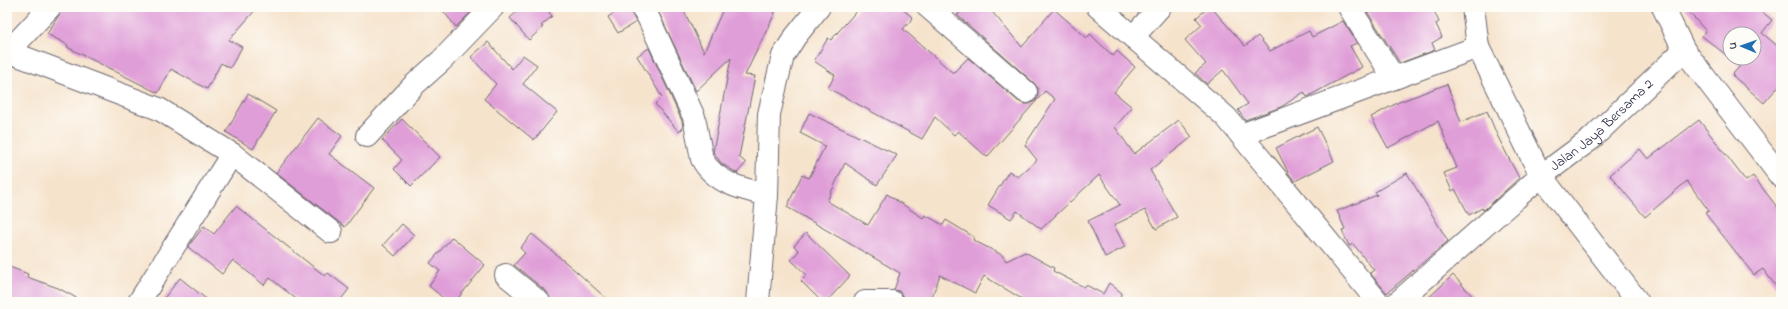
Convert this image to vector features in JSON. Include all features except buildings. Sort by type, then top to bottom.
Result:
[{"type":"street","points":[[50,7],[7,52],[159,109],[232,154],[331,232]]},
{"type":"street","points":[[367,136],[414,85],[441,61],[493,7]]},
{"type":"street","points":[[641,7],[648,17],[694,117],[698,129],[702,159],[723,180],[735,187],[767,195]]},
{"type":"street","points":[[758,302],[767,195],[769,114],[783,56],[795,37],[820,7]]},
{"type":"street","points":[[928,7],[1026,92]]},
{"type":"street","points":[[1098,7],[1226,117],[1378,302]]},
{"type":"street","points":[[1132,37],[1160,7]]},
{"type":"street","points":[[1349,7],[1394,78]]},
{"type":"street","points":[[1473,7],[1478,47],[1541,176],[1638,302]]},
{"type":"street","points":[[1663,7],[1684,50],[1781,177]]},
{"type":"street","points":[[1241,135],[1478,47]]},
{"type":"street","name":"Jalan Jaya Bersama 2","points":[[1398,302],[1541,176],[1591,139],[1684,50]]},
{"type":"street","points":[[139,302],[232,154]]},
{"type":"street","points":[[506,275],[539,302]]},
{"type":"street","points":[[866,302],[892,302]]}]
